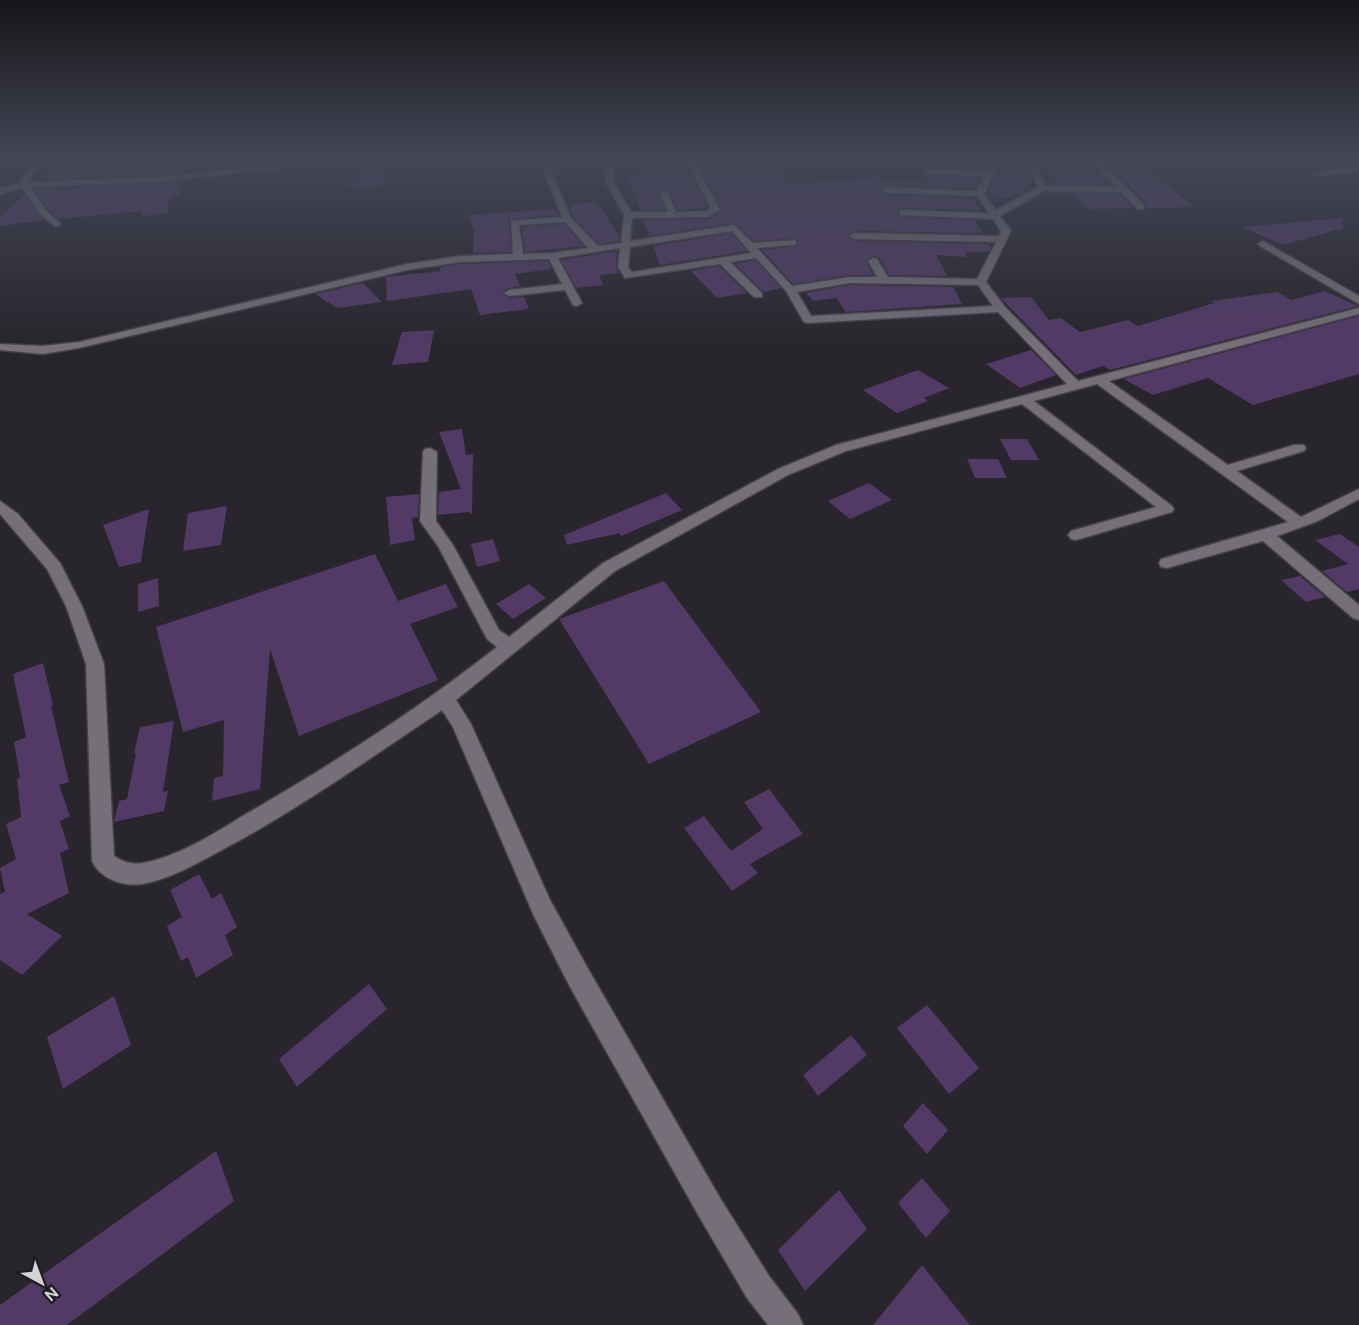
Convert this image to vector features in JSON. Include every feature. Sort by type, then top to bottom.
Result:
[{"type":"street","points":[[518,257],[514,223],[529,222]]},
{"type":"street","points":[[570,222],[595,249]]},
{"type":"street","points":[[627,222],[623,267],[629,276],[756,255]]},
{"type":"street","points":[[981,282],[1006,231],[999,222]]},
{"type":"street","points":[[0,347],[43,350],[79,345],[407,267],[460,259],[552,256],[734,228],[790,290],[808,320],[1001,309]]},
{"type":"street","points":[[854,236],[1002,239]]},
{"type":"street","points":[[748,246],[793,242]]},
{"type":"street","points":[[1263,244],[1359,301]]},
{"type":"street","points":[[552,256],[577,303]]},
{"type":"street","points":[[721,260],[758,295]]},
{"type":"street","points":[[873,261],[884,280]]},
{"type":"street","points":[[790,290],[850,280],[981,282]]},
{"type":"street","points":[[981,282],[1001,309],[1075,385]]},
{"type":"street","points":[[509,293],[567,287]]},
{"type":"street","points":[[0,506],[13,517],[54,567],[75,606],[94,664],[103,861],[120,873],[141,874],[170,866],[230,835],[293,798],[445,699],[609,567],[783,472],[841,448],[1359,311]]},
{"type":"street","points":[[1098,379],[1300,524]]},
{"type":"street","points":[[1024,399],[1167,509],[1076,535]]},
{"type":"street","points":[[1226,471],[1299,448]]},
{"type":"street","points":[[430,452],[428,521],[445,545],[493,634],[509,647]]},
{"type":"street","points":[[1167,562],[1267,536],[1319,517],[1359,493]]},
{"type":"street","points":[[1267,536],[1359,614]]},
{"type":"street","points":[[445,699],[461,724],[542,908],[578,976],[710,1208],[758,1287],[787,1325]]},
{"type":"building","points":[[0,222],[31,222],[0,226]]},
{"type":"building","points":[[471,222],[509,222],[511,252],[473,253],[474,232]]},
{"type":"building","points":[[578,222],[610,222],[619,236],[619,241],[599,244]]},
{"type":"building","points":[[644,222],[976,222],[982,233],[854,231],[847,237],[854,241],[989,244],[991,248],[988,252],[965,252],[966,257],[936,255],[947,276],[889,275],[879,258],[874,256],[866,260],[873,275],[850,275],[793,284],[762,250],[797,246],[796,238],[754,241],[734,223],[649,236]]},
{"type":"building","points":[[1300,222],[1342,222],[1343,228],[1282,245],[1243,227]]},
{"type":"building","points":[[564,224],[584,246],[525,252],[522,227]]},
{"type":"building","points":[[731,233],[747,251],[660,265],[653,246]]},
{"type":"building","points":[[617,251],[616,267],[619,273],[599,275],[603,285],[576,288],[561,260]]},
{"type":"building","points":[[755,260],[781,288],[764,292],[735,264]]},
{"type":"building","points":[[548,261],[551,269],[515,274],[520,286],[502,292],[509,298],[524,297],[529,309],[480,315],[471,289],[387,301],[386,277],[441,271],[440,267],[460,264]]},
{"type":"building","points":[[719,266],[747,293],[717,298],[691,271]]},
{"type":"building","points":[[363,283],[382,302],[337,308],[315,294]]},
{"type":"building","points":[[850,285],[953,287],[962,304],[846,312],[836,298],[813,301],[806,293]]},
{"type":"building","points":[[1325,291],[1358,306],[1110,370],[1103,366],[1076,375],[1001,298],[1031,297],[1049,320],[1061,318],[1080,332],[1128,320],[1138,326],[1214,303],[1211,301],[1277,292],[1292,300]]},
{"type":"building","points":[[1359,316],[1359,374],[1253,405],[1208,378],[1153,395],[1124,379]]},
{"type":"building","points":[[434,330],[428,362],[392,365],[402,332]]},
{"type":"building","points":[[1031,350],[1056,375],[1020,388],[986,364]]},
{"type":"building","points":[[918,370],[949,388],[924,398],[928,401],[897,413],[863,390]]},
{"type":"building","points":[[462,429],[466,455],[473,454],[472,515],[469,512],[438,515],[439,492],[461,489],[439,432]]},
{"type":"building","points":[[1000,439],[1027,439],[1039,460],[1011,460]]},
{"type":"building","points":[[967,459],[998,459],[1007,478],[975,478]]},
{"type":"building","points":[[869,483],[892,500],[850,519],[828,501]]},
{"type":"building","points":[[666,493],[682,510],[621,536],[620,533],[567,545],[564,535]]},
{"type":"building","points":[[419,494],[418,517],[412,518],[415,540],[390,545],[386,497]]},
{"type":"building","points":[[227,506],[221,545],[183,551],[188,513]]},
{"type":"building","points":[[149,509],[141,562],[119,567],[103,525]]},
{"type":"building","points":[[1340,534],[1359,547],[1359,589],[1347,592],[1322,571],[1348,564],[1315,540]]},
{"type":"building","points":[[493,539],[500,561],[477,567],[471,544]]},
{"type":"building","points":[[375,554],[398,601],[446,584],[458,607],[410,624],[438,680],[299,736],[270,649],[260,789],[212,801],[214,778],[223,776],[224,720],[183,732],[156,627]]},
{"type":"building","points":[[1300,576],[1325,597],[1306,602],[1281,580]]},
{"type":"building","points":[[158,578],[159,606],[138,612],[138,584]]},
{"type":"building","points":[[664,581],[761,712],[649,764],[559,619]]},
{"type":"building","points":[[529,584],[546,598],[513,619],[496,604]]},
{"type":"building","points":[[43,663],[69,782],[59,785],[70,816],[60,821],[69,849],[60,853],[69,893],[27,914],[62,936],[22,975],[0,960],[0,894],[5,892],[0,868],[16,859],[6,824],[21,817],[17,779],[20,778],[14,742],[26,737],[13,674]]},
{"type":"building","points":[[174,721],[163,792],[168,791],[164,811],[114,822],[119,801],[127,799],[140,727]]},
{"type":"building","points":[[769,789],[803,834],[750,864],[758,873],[732,891],[684,828],[704,816],[731,851],[763,829],[744,802]]},
{"type":"building","points":[[199,874],[212,899],[221,893],[237,927],[225,935],[233,955],[196,978],[188,957],[181,961],[167,926],[182,917],[170,890]]},
{"type":"building","points":[[369,984],[387,1009],[297,1087],[279,1059]]},
{"type":"building","points":[[114,996],[131,1045],[63,1089],[47,1037]]},
{"type":"building","points":[[927,1005],[979,1068],[949,1094],[897,1028]]},
{"type":"building","points":[[851,1035],[867,1055],[818,1096],[803,1075]]},
{"type":"building","points":[[923,1103],[948,1130],[927,1154],[903,1126]]},
{"type":"building","points":[[216,1151],[234,1201],[67,1325],[0,1325],[0,1305]]},
{"type":"building","points":[[922,1178],[950,1211],[926,1238],[898,1203]]},
{"type":"building","points":[[839,1190],[867,1229],[805,1291],[778,1250]]},
{"type":"building","points":[[922,1265],[970,1325],[873,1325]]}]
